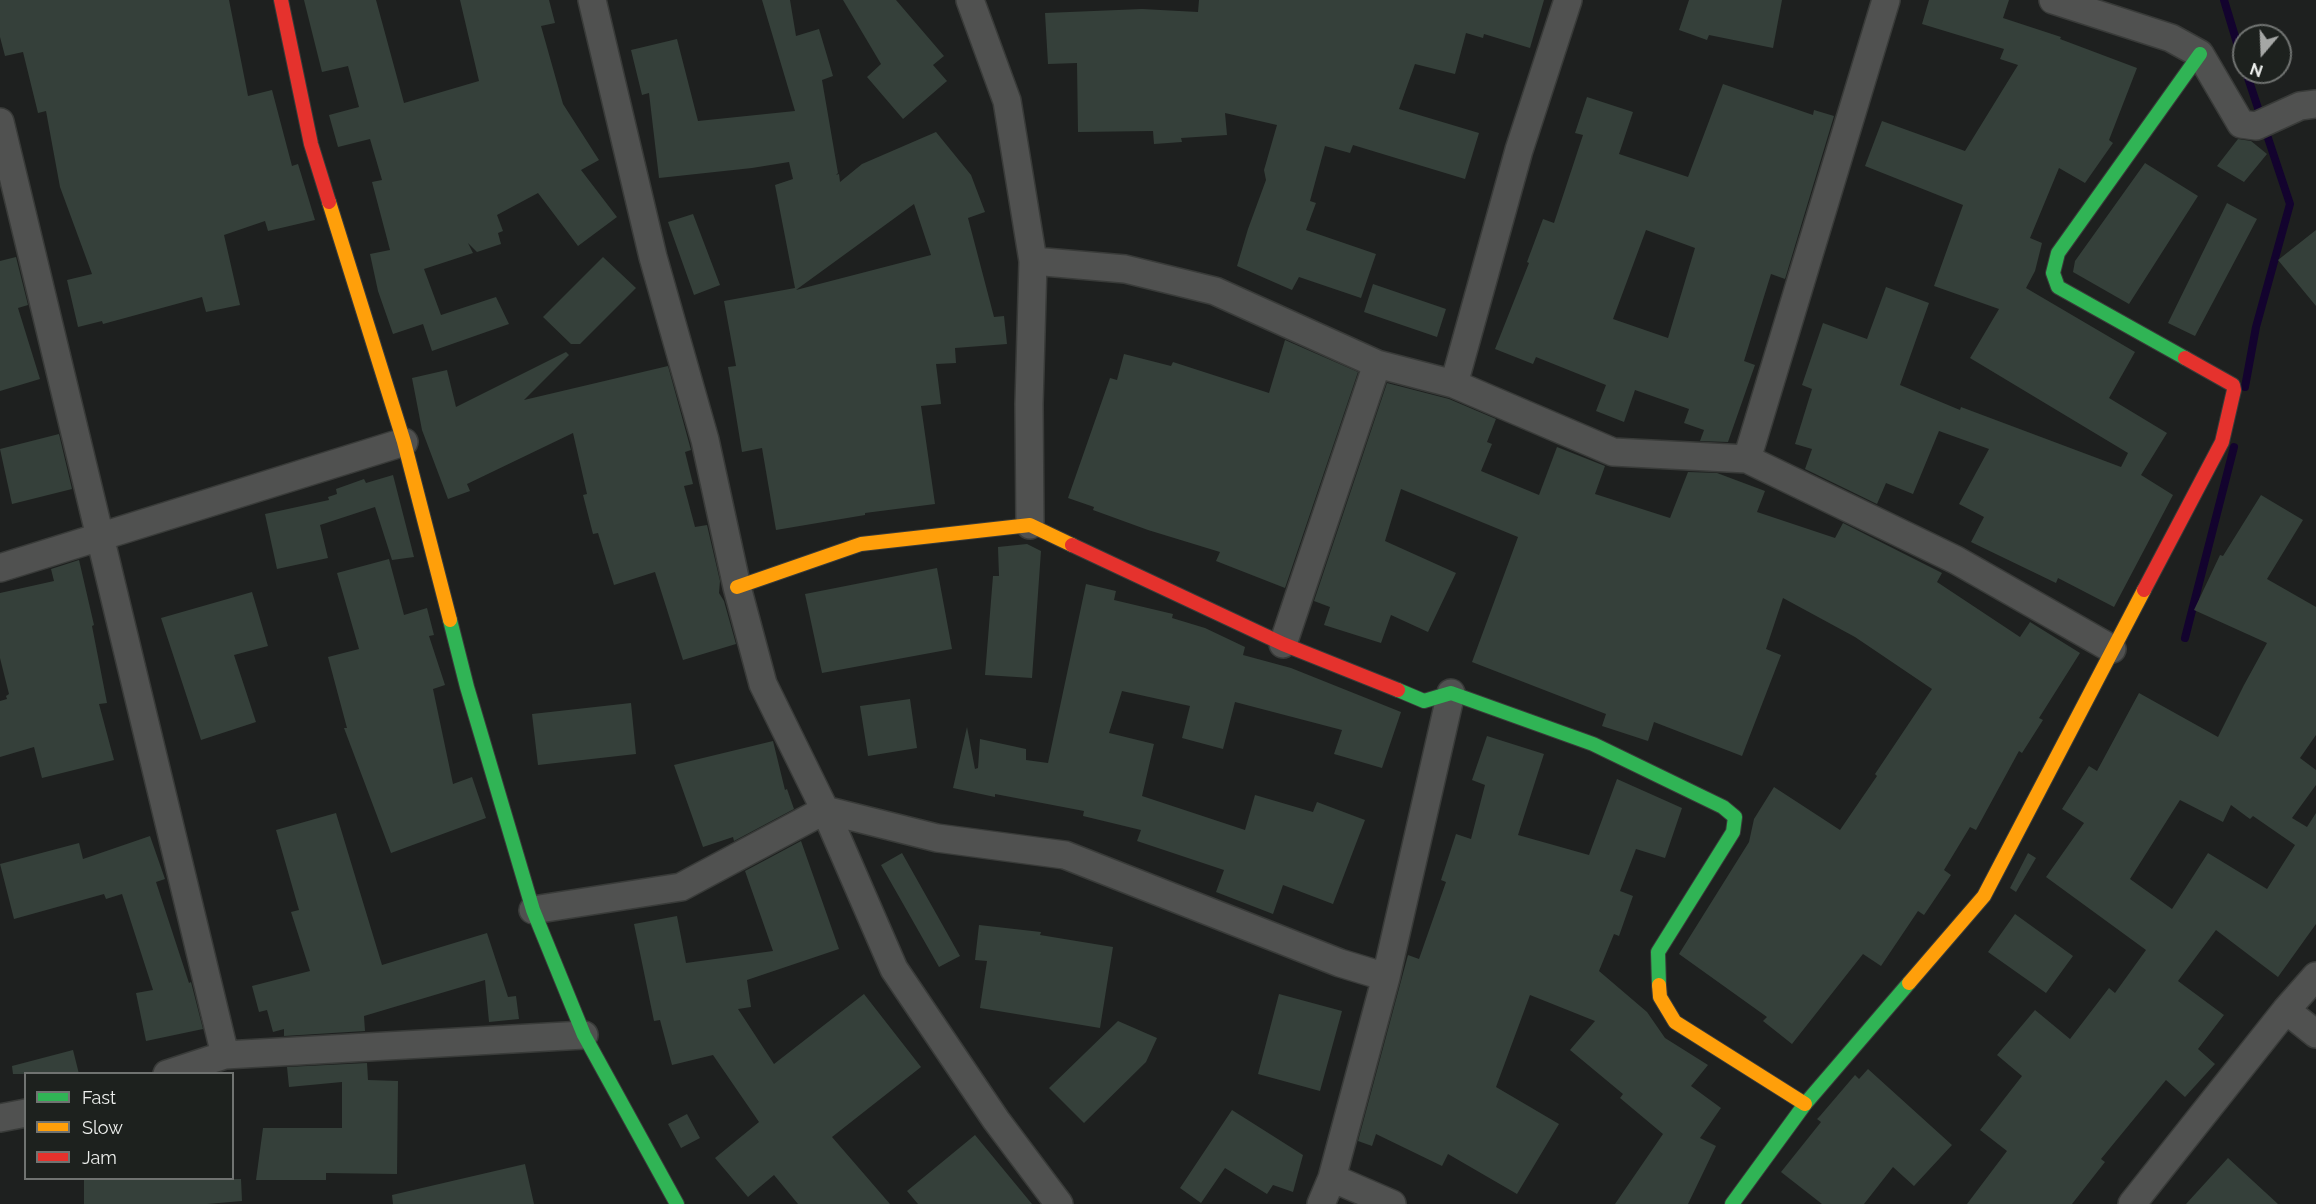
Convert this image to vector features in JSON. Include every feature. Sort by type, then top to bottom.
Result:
[{"type":"street","points":[[281,0],[311,144],[404,442],[467,687],[533,910],[584,1035],[677,1204]]},
{"type":"street","points":[[592,0],[653,257],[705,441],[737,587],[764,684],[825,810],[894,969],[996,1120],[1059,1204]]},
{"type":"street","points":[[970,0],[1007,101],[1033,261],[1029,404],[1030,525]]},
{"type":"street","points":[[1454,384],[1519,150],[1568,0]]},
{"type":"street","points":[[1747,459],[1886,0]]},
{"type":"street","points":[[2053,0],[2171,38],[2200,54],[2241,124],[2256,126],[2300,106],[2316,104]]},
{"type":"street","points":[[1732,1204],[1805,1104],[1984,896],[2222,442],[2234,390],[2230,383],[2058,287],[2053,273],[2058,253],[2200,54]]},
{"type":"street","points":[[0,122],[225,1055]]},
{"type":"street","points":[[1033,261],[1125,269],[1215,291],[1377,364],[1454,384],[1613,452],[1747,459],[1956,560],[2112,649]]},
{"type":"street","points":[[1283,644],[1377,364]]},
{"type":"street","points":[[0,568],[404,442]]},
{"type":"street","points":[[737,587],[861,544],[1030,525],[1283,644],[1424,701],[1451,693],[1593,744],[1723,807],[1735,817],[1733,832],[1658,952],[1657,972],[1660,997],[1675,1022],[1805,1104]]},
{"type":"street","points":[[1321,1204],[1332,1178],[1386,977],[1451,693]]},
{"type":"street","points":[[533,910],[681,886],[825,810],[937,838],[1065,855],[1340,963],[1386,977]]},
{"type":"street","points":[[2132,1204],[2286,1010],[2316,976]]},
{"type":"street","points":[[2286,1010],[2316,1034]]},
{"type":"street","points":[[173,1072],[225,1055],[584,1035]]},
{"type":"street","points":[[0,1118],[24,1113]]},
{"type":"street","points":[[1332,1178],[1392,1204]]},
{"type":"building","points":[[0,0],[229,0],[248,96],[272,90],[292,166],[298,164],[315,220],[268,231],[265,221],[224,235],[240,305],[206,312],[202,297],[103,324],[102,321],[78,327],[67,280],[92,274],[60,187],[46,111],[38,113],[23,52],[5,56],[0,37]]},
{"type":"building","points":[[304,0],[376,0],[404,103],[479,81],[460,0],[549,0],[555,23],[541,26],[563,104],[599,160],[581,170],[617,217],[578,246],[538,193],[497,215],[503,231],[498,233],[501,244],[477,252],[468,243],[473,253],[424,269],[441,315],[496,297],[509,324],[432,351],[423,324],[393,334],[378,291],[370,254],[390,250],[372,182],[382,180],[370,139],[338,147],[329,115],[359,107],[348,66],[322,72]]},
{"type":"building","points":[[762,0],[790,0],[796,36],[819,29],[833,76],[822,80],[838,173],[836,175],[839,174],[840,182],[862,164],[936,132],[971,175],[985,212],[968,218],[994,317],[1004,316],[1007,344],[955,348],[956,363],[936,364],[941,404],[921,406],[935,504],[865,513],[865,515],[776,530],[762,448],[742,452],[728,367],[736,366],[724,301],[795,288],[775,185],[793,179],[789,162],[659,178],[649,93],[642,95],[631,50],[677,39],[698,121],[795,111]],"holes":[[[914,204],[931,255],[796,290]]]},
{"type":"building","points":[[843,0],[896,0],[944,56],[933,65],[947,81],[903,119],[867,77],[881,64]]},
{"type":"building","points":[[1199,0],[1544,0],[1530,48],[1484,34],[1483,38],[1466,33],[1455,74],[1415,64],[1399,109],[1479,133],[1465,179],[1353,145],[1350,153],[1325,146],[1310,201],[1316,203],[1306,230],[1376,254],[1361,298],[1299,277],[1292,290],[1237,266],[1266,180],[1264,170],[1277,125],[1225,113],[1227,135],[1181,138],[1182,142],[1154,144],[1153,131],[1078,132],[1077,63],[1048,64],[1045,13],[1142,9],[1198,12]]},
{"type":"building","points":[[1689,0],[1782,0],[1773,48],[1709,35],[1707,40],[1679,30]]},
{"type":"building","points":[[1929,0],[2009,0],[2003,18],[2061,37],[2060,39],[2137,68],[2109,140],[2113,143],[2085,183],[2059,168],[2030,238],[2042,243],[2035,271],[2026,288],[2135,352],[2109,398],[2167,433],[2141,475],[2173,495],[2114,607],[2058,578],[2056,583],[1971,542],[1984,517],[1959,504],[1989,449],[1939,431],[1913,494],[1886,483],[1877,504],[1805,469],[1812,449],[1795,444],[1812,389],[1802,385],[1823,323],[1867,339],[1886,287],[1929,303],[1900,385],[1960,410],[1961,407],[2121,467],[2128,453],[1970,358],[1999,309],[1934,286],[1963,205],[1865,166],[1882,121],[1965,151],[2018,65],[2000,59],[2004,49],[1922,24]]},
{"type":"building","points":[[1723,84],[1813,115],[1814,110],[1834,116],[1785,279],[1771,274],[1744,361],[1755,365],[1728,442],[1700,441],[1704,430],[1684,423],[1689,409],[1635,390],[1624,422],[1596,411],[1606,385],[1536,357],[1533,364],[1495,349],[1529,263],[1527,262],[1543,219],[1554,223],[1583,135],[1575,133],[1587,97],[1633,112],[1619,154],[1688,177]],"holes":[[[1646,230],[1695,248],[1668,338],[1613,319]]]},
{"type":"building","points":[[2238,139],[2251,141],[2267,154],[2244,182],[2217,166]]},
{"type":"building","points":[[2145,163],[2198,196],[2129,304],[2073,272],[2075,261]]},
{"type":"building","points":[[2227,203],[2257,219],[2195,336],[2168,323]]},
{"type":"building","points":[[693,214],[720,285],[694,295],[668,222]]},
{"type":"building","points":[[2316,230],[2316,306],[2278,260]]},
{"type":"building","points":[[16,257],[28,305],[18,308],[40,379],[0,391],[0,261]]},
{"type":"building","points":[[603,257],[636,288],[580,344],[571,344],[543,317]]},
{"type":"building","points":[[1373,284],[1446,309],[1437,337],[1364,312]]},
{"type":"building","points":[[1285,340],[1358,372],[1285,588],[1216,561],[1220,552],[1148,530],[1093,510],[1094,507],[1068,498],[1110,378],[1117,380],[1124,354],[1171,366],[1173,362],[1269,393]]},
{"type":"building","points":[[566,352],[569,355],[524,400],[668,366],[691,450],[685,452],[693,484],[684,486],[695,527],[707,525],[720,581],[719,593],[724,601],[736,644],[683,660],[655,572],[614,585],[598,533],[593,534],[583,495],[587,494],[573,433],[467,484],[470,491],[448,499],[422,430],[412,378],[447,370],[456,407]]},
{"type":"building","points":[[1387,383],[1449,399],[1496,419],[1487,442],[1492,444],[1481,471],[1539,495],[1557,447],[1605,466],[1595,494],[1670,518],[1688,472],[1717,473],[1765,491],[1757,512],[1835,538],[1843,523],[1942,573],[1937,582],[2020,637],[2030,622],[2080,653],[2039,718],[2043,720],[2022,753],[2019,751],[1976,830],[1970,827],[1944,870],[1951,875],[1924,915],[1918,911],[1881,966],[1863,954],[1792,1044],[1763,1021],[1767,1017],[1679,954],[1749,842],[1754,819],[1774,787],[1840,830],[1932,689],[1855,637],[1783,598],[1766,649],[1781,655],[1742,756],[1654,722],[1648,741],[1602,726],[1606,714],[1472,662],[1518,537],[1401,489],[1385,541],[1456,573],[1428,632],[1391,615],[1381,643],[1324,625],[1330,607],[1314,601]]},
{"type":"building","points":[[59,434],[72,489],[12,504],[0,449]]},
{"type":"building","points":[[393,475],[414,557],[392,560],[375,507],[320,525],[328,558],[277,569],[265,514],[329,500],[328,497],[337,494],[336,489],[364,479],[366,483]]},
{"type":"building","points":[[2261,495],[2303,520],[2267,579],[2316,607],[2316,735],[2300,758],[2316,770],[2316,785],[2292,818],[2307,827],[2316,813],[2316,924],[2278,977],[2216,930],[2178,981],[2224,1015],[2198,1049],[2215,1064],[2185,1097],[2166,1080],[2101,1159],[2105,1162],[2072,1204],[1967,1204],[2007,1151],[1980,1130],[2022,1076],[1997,1055],[2035,1010],[2070,1039],[2109,988],[2115,993],[2146,950],[2046,877],[2084,823],[2062,809],[2089,766],[2097,771],[2139,693],[2218,737],[2267,643],[2194,610],[2220,555],[2223,556]],"holes":[[[2180,800],[2223,822],[2231,805],[2250,819],[2253,816],[2295,845],[2267,889],[2208,853],[2172,909],[2130,879]]]},
{"type":"building","points":[[1027,544],[1041,551],[1032,678],[985,675],[993,576],[999,576],[998,547]]},
{"type":"building","points":[[389,559],[404,615],[427,608],[434,635],[429,636],[445,685],[433,689],[453,784],[472,777],[486,818],[391,853],[344,728],[347,728],[328,657],[359,649],[337,573]]},
{"type":"building","points":[[79,560],[94,625],[92,626],[107,703],[99,704],[114,760],[42,778],[34,747],[0,757],[0,701],[7,699],[6,696],[9,694],[0,658],[0,593],[54,581],[51,569]]},
{"type":"building","points":[[937,568],[952,649],[822,673],[805,594]]},
{"type":"building","points":[[1086,584],[1116,591],[1114,600],[1173,614],[1172,618],[1205,628],[1245,647],[1243,655],[1291,668],[1401,712],[1382,768],[1334,754],[1342,730],[1235,702],[1223,749],[1182,738],[1190,706],[1122,691],[1109,733],[1154,744],[1142,796],[1245,830],[1255,795],[1313,812],[1317,802],[1365,820],[1333,904],[1283,885],[1273,914],[1216,892],[1224,870],[1137,841],[1141,830],[1083,816],[1084,811],[953,788],[967,727],[975,769],[978,768],[980,739],[1026,749],[1026,760],[1048,763]]},
{"type":"building","points":[[252,592],[268,646],[234,655],[256,722],[201,740],[161,618]]},
{"type":"building","points":[[910,699],[917,748],[868,756],[860,706]]},
{"type":"building","points":[[631,703],[636,754],[538,765],[532,714]]},
{"type":"building","points":[[1487,736],[1544,754],[1518,835],[1589,855],[1617,779],[1682,808],[1665,858],[1636,849],[1620,891],[1633,896],[1619,936],[1614,934],[1599,971],[1647,1012],[1665,1038],[1708,1065],[1691,1086],[1721,1108],[1700,1138],[1716,1146],[1688,1204],[1615,1204],[1663,1134],[1620,1098],[1623,1094],[1570,1050],[1595,1021],[1530,995],[1496,1087],[1559,1124],[1517,1194],[1448,1154],[1442,1166],[1376,1134],[1372,1146],[1358,1141],[1408,955],[1419,959],[1446,882],[1441,880],[1456,834],[1471,839],[1485,785],[1472,780]]},
{"type":"building","points":[[773,741],[785,790],[787,789],[794,809],[734,841],[733,837],[703,847],[674,765]]},
{"type":"building","points":[[336,813],[382,965],[487,933],[508,997],[516,996],[519,1019],[489,1022],[485,980],[364,1016],[365,1031],[284,1036],[284,1029],[273,1032],[267,1010],[259,1012],[252,986],[310,971],[291,912],[299,910],[276,830]]},
{"type":"building","points":[[150,836],[165,879],[156,882],[189,983],[191,982],[203,1029],[146,1041],[136,993],[153,990],[122,894],[106,899],[104,894],[14,919],[0,864],[79,843],[83,859]]},
{"type":"building","points":[[801,841],[839,949],[747,980],[751,1007],[738,1009],[774,1064],[864,994],[921,1067],[832,1137],[890,1204],[798,1204],[774,1175],[748,1197],[715,1158],[759,1122],[713,1055],[672,1065],[660,1020],[654,1021],[634,924],[677,916],[686,963],[773,951],[745,871]]},
{"type":"building","points":[[902,853],[960,956],[939,967],[881,865]]},
{"type":"building","points":[[2028,853],[2036,858],[2016,892],[2010,888]]},
{"type":"building","points":[[2015,914],[2073,956],[2046,993],[1988,952]]},
{"type":"building","points":[[979,925],[1041,932],[1040,935],[1113,947],[1100,1028],[980,1008],[987,961],[975,960]]},
{"type":"building","points":[[1279,994],[1342,1011],[1320,1091],[1258,1074]]},
{"type":"building","points":[[1118,1021],[1157,1038],[1146,1062],[1084,1123],[1049,1088]]},
{"type":"building","points":[[73,1050],[78,1072],[13,1074],[12,1066]]},
{"type":"building","points":[[367,1063],[368,1080],[398,1081],[397,1174],[326,1173],[326,1180],[256,1180],[263,1128],[342,1128],[342,1082],[289,1087],[287,1067]]},
{"type":"building","points":[[1868,1069],[1952,1145],[1914,1186],[1893,1167],[1864,1204],[1822,1204],[1781,1172],[1821,1122],[1817,1119],[1855,1075],[1859,1079]]},
{"type":"building","points":[[1232,1110],[1303,1155],[1293,1192],[1273,1185],[1267,1194],[1225,1168],[1201,1203],[1180,1188]]},
{"type":"building","points":[[687,1114],[700,1138],[681,1148],[668,1124]]},
{"type":"building","points":[[975,1135],[1032,1204],[918,1204],[907,1191]]},
{"type":"building","points":[[2228,1158],[2278,1204],[2186,1204]]},
{"type":"building","points":[[525,1164],[534,1204],[393,1204],[392,1195]]},
{"type":"building","points":[[241,1179],[242,1201],[207,1204],[84,1204],[84,1180]]},
{"type":"waterway","points":[[2224,0],[2232,26]]},
{"type":"waterway","points":[[2245,387],[2256,327],[2290,204],[2250,84]]},
{"type":"waterway","points":[[2185,638],[2234,447]]},
{"type":"traffic: fast","points":[[2185,358],[2058,287],[2053,273],[2058,253],[2200,54]]},
{"type":"traffic: fast","points":[[450,620],[467,687],[533,910],[584,1035],[677,1204]]},
{"type":"traffic: fast","points":[[1398,690],[1424,701],[1451,693],[1593,744],[1723,807],[1735,817],[1733,832],[1658,952],[1659,985]]},
{"type":"traffic: fast","points":[[1732,1204],[1805,1104],[1909,983]]},
{"type":"traffic: slow","points":[[329,202],[404,442],[450,620]]},
{"type":"traffic: slow","points":[[737,587],[861,544],[1030,525],[1072,545]]},
{"type":"traffic: slow","points":[[1909,983],[1984,896],[2144,590]]},
{"type":"traffic: slow","points":[[1659,985],[1660,997],[1675,1022],[1805,1104]]},
{"type":"traffic: jam","points":[[281,0],[311,144],[329,202]]},
{"type":"traffic: jam","points":[[2144,590],[2222,442],[2234,390],[2233,385],[2185,358]]},
{"type":"traffic: jam","points":[[1072,545],[1283,644],[1398,690]]}]
